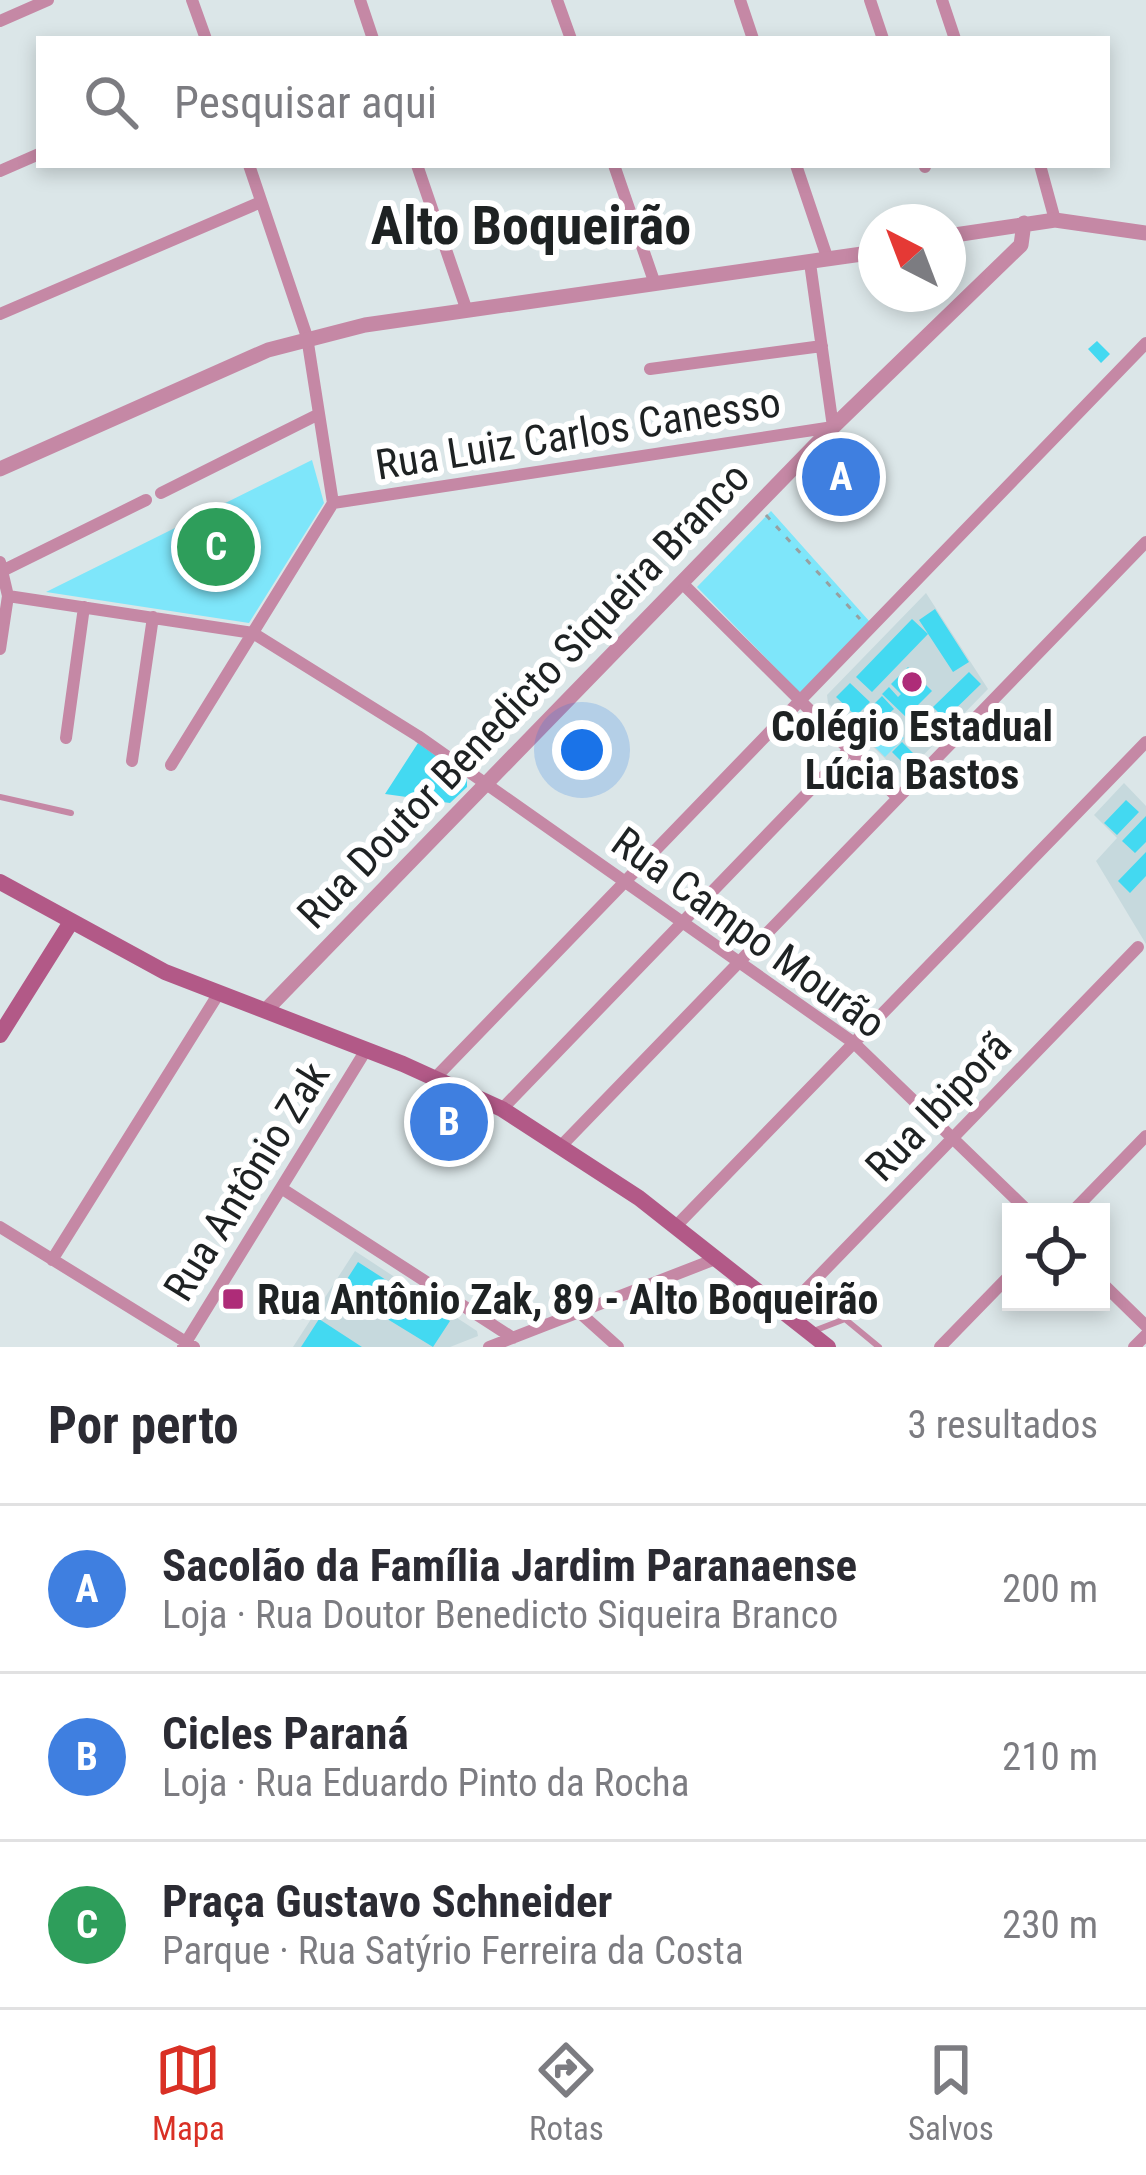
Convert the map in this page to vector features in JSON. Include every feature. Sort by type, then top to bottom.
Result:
[{"type":"main road","points":[[0,882],[147,964],[502,1109],[676,1225],[828,1347]]},
{"type":"main road","points":[[0,1035],[71,922]]},
{"type":"street","points":[[0,21],[48,0]]},
{"type":"street","points":[[192,0],[205,36]]},
{"type":"street","points":[[359,0],[372,36]]},
{"type":"street","points":[[557,0],[570,36]]},
{"type":"street","points":[[740,0],[752,36]]},
{"type":"street","points":[[870,0],[882,36]]},
{"type":"street","points":[[942,0],[954,36]]},
{"type":"street","points":[[0,171],[36,155]]},
{"type":"street","points":[[171,765],[333,503],[307,337],[250,168]]},
{"type":"street","points":[[418,168],[467,311]]},
{"type":"street","points":[[615,168],[656,284]]},
{"type":"street","points":[[797,168],[828,260]]},
{"type":"street","points":[[1041,168],[1055,220]]},
{"type":"street","points":[[0,314],[261,202]]},
{"type":"street","points":[[966,233],[1055,220],[1146,232]]},
{"type":"street","name":"Rua Doutor Benedicto Siqueira Branco","points":[[266,1010],[833,428],[1021,245],[1024,223]]},
{"type":"street","points":[[0,469],[307,337],[858,255]]},
{"type":"street","points":[[810,263],[833,428]]},
{"type":"street","points":[[435,1078],[1146,344]]},
{"type":"street","points":[[650,369],[822,346]]},
{"type":"street","points":[[160,493],[319,414]]},
{"type":"street","name":"Rua Luiz Carlos Canesso","points":[[333,503],[833,428]]},
{"type":"street","points":[[1,641],[8,596],[1,566],[146,500]]},
{"type":"street","points":[[562,1145],[1146,542]]},
{"type":"street","points":[[682,584],[898,798]]},
{"type":"street","name":"Rua Campo Mourão","points":[[8,596],[253,633],[418,736],[854,1042],[1020,1203]]},
{"type":"street","points":[[66,737],[84,607]]},
{"type":"street","points":[[132,761],[153,617]]},
{"type":"street","points":[[676,1225],[1146,742]]},
{"type":"street","points":[[502,1109],[848,751]]},
{"type":"street","name":"Rua Ibiporã","points":[[785,1311],[1138,946]]},
{"type":"street","points":[[52,1259],[219,993]]},
{"type":"street","name":"Rua Antônio Zak","points":[[187,1345],[366,1050]]},
{"type":"street","points":[[1081,1203],[1146,1136]]},
{"type":"street","points":[[281,1188],[513,1338]]},
{"type":"street","points":[[0,1227],[187,1345]]},
{"type":"street","points":[[489,1347],[719,1258]]},
{"type":"street","points":[[940,1347],[1002,1283]]},
{"type":"street","points":[[1110,1292],[1146,1330],[1134,1347]]},
{"type":"street","points":[[580,1312],[618,1347]]},
{"type":"lane","points":[[0,797],[70,813]]},
{"type":"lane","points":[[810,1332],[845,1319],[879,1347]]},
{"type":"path","points":[[758,506],[869,629]]},
{"type":"shaded area","points":[[312,460],[324,503],[249,623],[46,592]]},
{"type":"shaded area","points":[[771,511],[870,622],[800,693],[697,587]]},
{"type":"shaded area","name":"Colégio Estadual Lúcia Bastos","points":[[926,593],[988,689],[903,776],[828,703],[827,695]]},
{"type":"shaded area","points":[[872,707],[904,738],[885,757],[853,725]]},
{"type":"shaded area","points":[[1124,783],[1146,806],[1146,944],[1096,861],[1117,838],[1094,815]]},
{"type":"shaded area","points":[[355,1251],[478,1336],[450,1347],[293,1347]]},
{"type":"building","points":[[1097,341],[1110,354],[1101,363],[1088,349]]},
{"type":"building","points":[[935,609],[969,662],[953,672],[919,620]]},
{"type":"building","points":[[912,619],[928,634],[872,692],[856,677]]},
{"type":"building","points":[[908,667],[932,691],[906,717],[882,694],[889,687],[898,697],[901,694],[891,684]]},
{"type":"building","points":[[969,672],[981,684],[945,719],[933,707]]},
{"type":"building","points":[[850,683],[870,702],[856,716],[836,697]]},
{"type":"building","points":[[882,696],[894,709],[885,717],[873,705]]},
{"type":"building","points":[[902,742],[913,753],[903,763],[892,752]]},
{"type":"building","points":[[418,743],[467,778],[467,787],[450,803],[385,794]]},
{"type":"building","points":[[1126,800],[1139,812],[1117,835],[1104,823]]},
{"type":"building","points":[[1146,816],[1146,842],[1135,853],[1122,841]]},
{"type":"building","points":[[1146,852],[1146,876],[1130,893],[1118,881]]},
{"type":"building","points":[[358,1262],[450,1321],[433,1347],[340,1290]]},
{"type":"building","points":[[319,1319],[362,1347],[301,1347]]},
{"type":"place","name":"Sacolão da Família Jardim Paranaense","points":[[841,477]]},
{"type":"place","name":"Praça Gustavo Schneider","points":[[216,547]]},
{"type":"place","name":"Colégio Estadual Lúcia Bastos","points":[[912,682]]},
{"type":"place","name":"Cicles Paraná","points":[[449,1122]]},
{"type":"place","name":"Rua Antônio Zak, 89 - Alto Boqueirão","points":[[233,1299]]},
{"type":"district","name":"Alto Boqueirão","points":[[531,225]]}]
